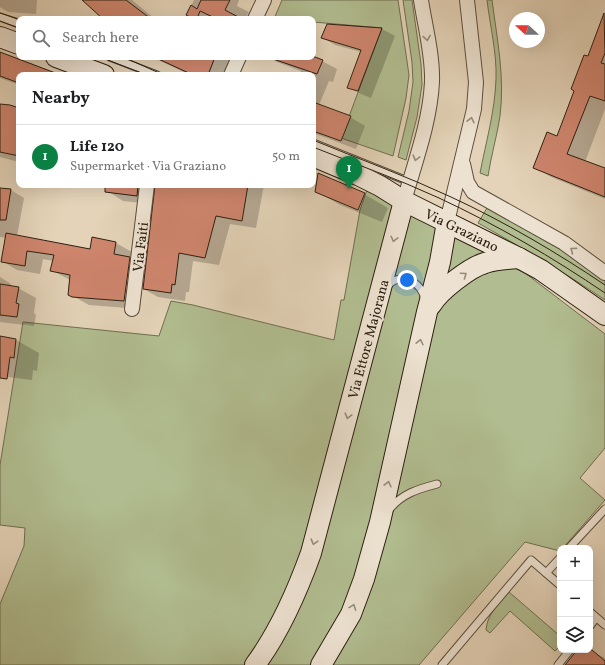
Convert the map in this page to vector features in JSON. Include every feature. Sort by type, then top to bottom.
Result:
[{"type":"street","points":[[257,16],[264,0]]},
{"type":"street","name":"Via Ettore Majorana","points":[[255,665],[283,619],[304,574],[322,512],[429,105],[432,81],[431,60],[421,0]]},
{"type":"street","points":[[321,665],[351,614],[364,580],[380,522],[427,312],[440,262],[447,222],[474,109],[476,82],[467,0]]},
{"type":"street","points":[[0,37],[16,43]]},
{"type":"street","points":[[64,60],[96,72]]},
{"type":"street","points":[[232,72],[238,60]]},
{"type":"street","name":"Via Graziano","points":[[316,157],[380,186],[407,192],[447,222],[541,270],[605,315]]},
{"type":"street","points":[[462,158],[464,176],[473,192],[564,243],[605,272]]},
{"type":"street","name":"Via Faiti","points":[[132,309],[147,188]]},
{"type":"street","points":[[427,312],[432,302],[444,289],[475,268],[484,263],[519,258]]},
{"type":"lane","points":[[0,17],[16,23]]},
{"type":"lane","points":[[118,60],[149,72]]},
{"type":"lane","name":"Via Graziano","points":[[316,145],[407,192]]},
{"type":"lane","points":[[379,297],[388,284],[394,280],[406,279],[413,281],[418,285],[424,294],[427,312]]},
{"type":"lane","points":[[380,522],[394,503],[417,489],[437,484]]},
{"type":"lane","points":[[572,545],[605,509]]},
{"type":"lane","points":[[442,665],[531,560],[557,582]]},
{"type":"lane","points":[[546,573],[557,561]]},
{"type":"lane","points":[[593,615],[605,625]]},
{"type":"lane","points":[[593,622],[596,618]]},
{"type":"lane","points":[[558,665],[568,653]]},
{"type":"green space","points":[[282,0],[398,0],[409,75],[406,98],[393,156],[341,138],[382,28],[316,22],[316,16],[275,16]]},
{"type":"green space","points":[[403,0],[412,0],[421,64],[422,85],[417,117],[406,160],[398,157],[409,111],[413,82],[412,62]]},
{"type":"green space","points":[[487,0],[492,0],[500,58],[502,87],[500,116],[488,176],[480,173],[494,103],[496,69]]},
{"type":"green space","points":[[367,190],[455,238],[525,273],[605,334],[605,448],[580,478],[605,500],[566,545],[557,545],[557,550],[525,542],[419,665],[0,665],[0,604],[24,546],[25,528],[0,525],[0,465],[23,322],[159,336],[171,301],[193,305],[334,340],[341,300],[344,300],[360,210]]},
{"type":"green space","points":[[487,208],[560,249],[605,278],[605,300],[542,260],[478,223]]},
{"type":"green space","points":[[509,592],[557,633],[557,649],[555,651],[510,611],[490,633],[486,630],[487,624],[491,614]]},
{"type":"building","points":[[82,0],[126,0],[147,16],[100,16]]},
{"type":"building","points":[[201,0],[230,0],[225,10],[236,16],[211,16],[200,11],[198,16],[186,15],[191,5],[197,9]]},
{"type":"building","points":[[604,13],[605,53],[601,63],[605,64],[605,101],[590,96],[567,154],[605,168],[605,197],[533,168],[547,132],[557,136],[574,91],[571,89],[584,55],[588,56]]},
{"type":"building","points":[[327,24],[382,28],[358,91],[347,88],[361,50],[321,38]]},
{"type":"building","points":[[0,52],[16,58],[16,60],[21,60],[53,72],[16,72],[16,82],[0,76]]},
{"type":"building","points":[[316,57],[323,60],[317,74],[316,72],[311,72],[276,60],[316,60]]},
{"type":"building","points":[[160,60],[214,60],[209,72],[186,72]]},
{"type":"building","points":[[316,103],[351,116],[341,141],[316,132]]},
{"type":"building","points":[[0,104],[10,105],[16,107],[16,155],[0,152]]},
{"type":"building","points":[[318,173],[365,193],[358,210],[315,192]]},
{"type":"building","points":[[0,188],[11,189],[6,220],[0,220]]},
{"type":"building","points":[[105,188],[138,188],[137,196],[105,192]]},
{"type":"building","points":[[155,188],[248,188],[242,221],[216,216],[205,258],[179,253],[175,285],[172,284],[171,293],[143,289]]},
{"type":"building","points":[[6,233],[90,249],[92,237],[116,242],[114,254],[130,257],[124,301],[72,297],[68,295],[70,275],[50,271],[54,255],[27,251],[25,266],[1,262]]},
{"type":"building","points":[[0,284],[19,287],[16,303],[19,304],[17,317],[0,315]]},
{"type":"building","points":[[0,336],[16,339],[14,358],[10,357],[7,379],[0,378]]},
{"type":"building","points":[[593,651],[605,661],[605,665],[565,665],[575,653],[593,653]]},
{"type":"tram line","points":[[0,13],[16,18]]},
{"type":"tram line","points":[[0,21],[16,27]]},
{"type":"tram line","points":[[108,60],[139,72]]},
{"type":"tram line","points":[[130,60],[157,72]]},
{"type":"tram line","points":[[316,141],[451,197],[530,238],[605,285]]},
{"type":"tram line","points":[[316,148],[408,184],[461,208],[524,242],[605,293]]},
{"type":"place","name":"Life 120","points":[[349,189]]}]
